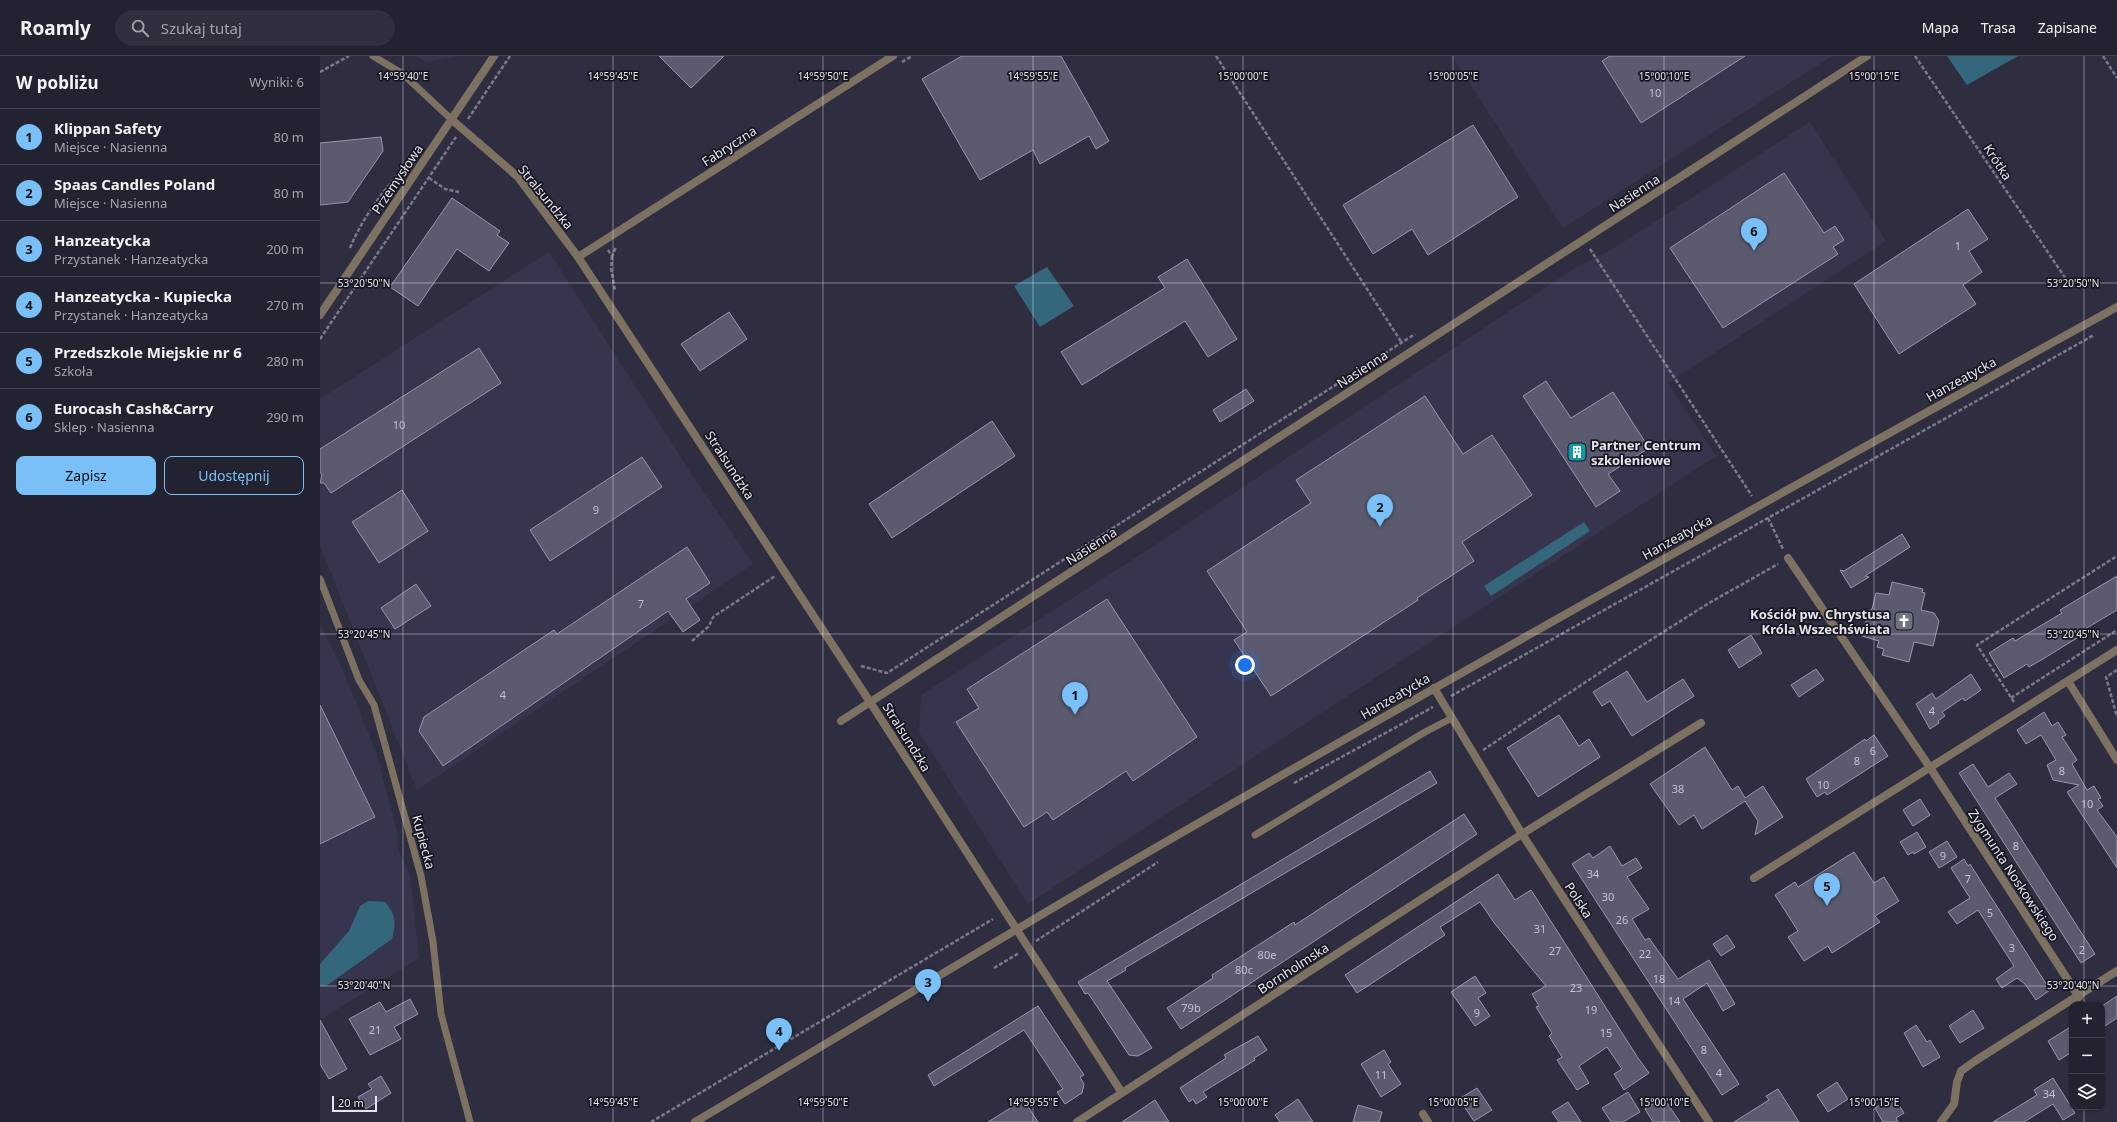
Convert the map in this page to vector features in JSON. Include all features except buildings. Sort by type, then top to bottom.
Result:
[{"type":"street","name":"Przemysłowa","points":[[320,315],[494,56]]},
{"type":"street","name":"Fabryczna","points":[[578,257],[893,56]]},
{"type":"street","name":"Nasienna","points":[[841,722],[1867,56]]},
{"type":"street","name":"Stralsundzka","points":[[451,119],[518,177],[578,257],[844,662],[976,869],[1029,946],[1122,1093]]},
{"type":"street","name":"Hanzeatycka","points":[[695,1122],[1170,839],[1757,506],[2117,307]]},
{"type":"street","name":"Zygmunta Noskowskiego","points":[[1788,558],[1929,766],[2079,997]]},
{"type":"street","points":[[1754,878],[1929,766],[2117,650]]},
{"type":"street","points":[[2068,681],[2117,760]]},
{"type":"street","name":"Polska","points":[[1434,688],[1522,834],[1709,1122]]},
{"type":"street","name":"Bornholmska","points":[[1077,1122],[1522,834],[1701,723]]},
{"type":"street","points":[[1941,1122],[1954,1104],[1957,1082],[1962,1071],[1975,1060],[2079,997],[2117,971]]},
{"type":"street","points":[[1423,1114],[1428,1122]]},
{"type":"lane","name":"Stralsundzka","points":[[373,56],[402,74],[451,119]]},
{"type":"lane","name":"Kupiecka","points":[[320,579],[359,680],[374,705],[421,876],[433,942],[441,1014],[470,1122]]},
{"type":"lane","points":[[1255,834],[1425,732],[1452,718]]},
{"type":"path","points":[[320,72],[349,56]]},
{"type":"path","points":[[320,339],[510,56]]},
{"type":"path","points":[[1216,56],[1408,354]]},
{"type":"path","name":"Krótka","points":[[1915,56],[2066,279]]},
{"type":"path","points":[[2103,56],[2117,78]]},
{"type":"path","points":[[429,178],[445,189],[459,192]]},
{"type":"path","points":[[1584,240],[1723,454],[1752,496]]},
{"type":"path","points":[[612,256],[611,269],[615,290]]},
{"type":"path","points":[[844,662],[887,674],[1421,330]]},
{"type":"path","points":[[1290,786],[1442,702],[2096,333]]},
{"type":"path","points":[[1475,756],[1622,657],[1709,603],[1788,558],[1768,518]]},
{"type":"path","points":[[2019,711],[1977,645],[2117,556]]},
{"type":"path","points":[[692,641],[709,626],[713,617],[784,570]]},
{"type":"path","points":[[2011,698],[2117,630]]},
{"type":"path","points":[[2117,670],[2106,677],[2117,717]]},
{"type":"path","points":[[994,968],[1160,860]]},
{"type":"path","points":[[651,1122],[993,919]]},
{"type":"shaded area","points":[[416,56],[459,56],[426,62]]},
{"type":"shaded area","points":[[1452,56],[1832,56],[1563,228]]},
{"type":"shaded area","points":[[1810,122],[1886,241],[1668,383],[1716,456],[1028,904],[919,732],[921,695],[1146,551],[1575,268],[1611,250]]},
{"type":"shaded area","points":[[549,252],[693,476],[753,564],[417,790],[320,545],[320,399]]},
{"type":"shaded area","points":[[320,624],[345,675],[376,752],[397,832],[398,850],[410,875],[419,958],[320,1020]]},
{"type":"water","points":[[1947,56],[2018,56],[1967,85]]},
{"type":"water","points":[[1047,267],[1074,306],[1040,327],[1014,286]]},
{"type":"water","points":[[1584,522],[1590,531],[1491,596],[1484,586]]},
{"type":"water","points":[[368,901],[385,902],[389,906],[394,919],[392,939],[326,986],[320,986],[320,964],[349,931],[360,906]]},
{"type":"place","name":"Eurocash Cash&Carry","points":[[1754,251]]},
{"type":"place","name":"Partner Centrum szkoleniowe","points":[[1577,452]]},
{"type":"place","name":"Spaas Candles Poland","points":[[1380,527]]},
{"type":"place","name":"Kościół pw. Chrystusa Króla Wszechświata","points":[[1904,621]]},
{"type":"place","name":"Klippan Safety","points":[[1075,715]]},
{"type":"place","name":"Przedszkole Miejskie nr 6","points":[[1827,906]]},
{"type":"place","name":"Hanzeatycka","points":[[928,1002]]},
{"type":"place","name":"Hanzeatycka - Kupiecka","points":[[779,1051]]}]
